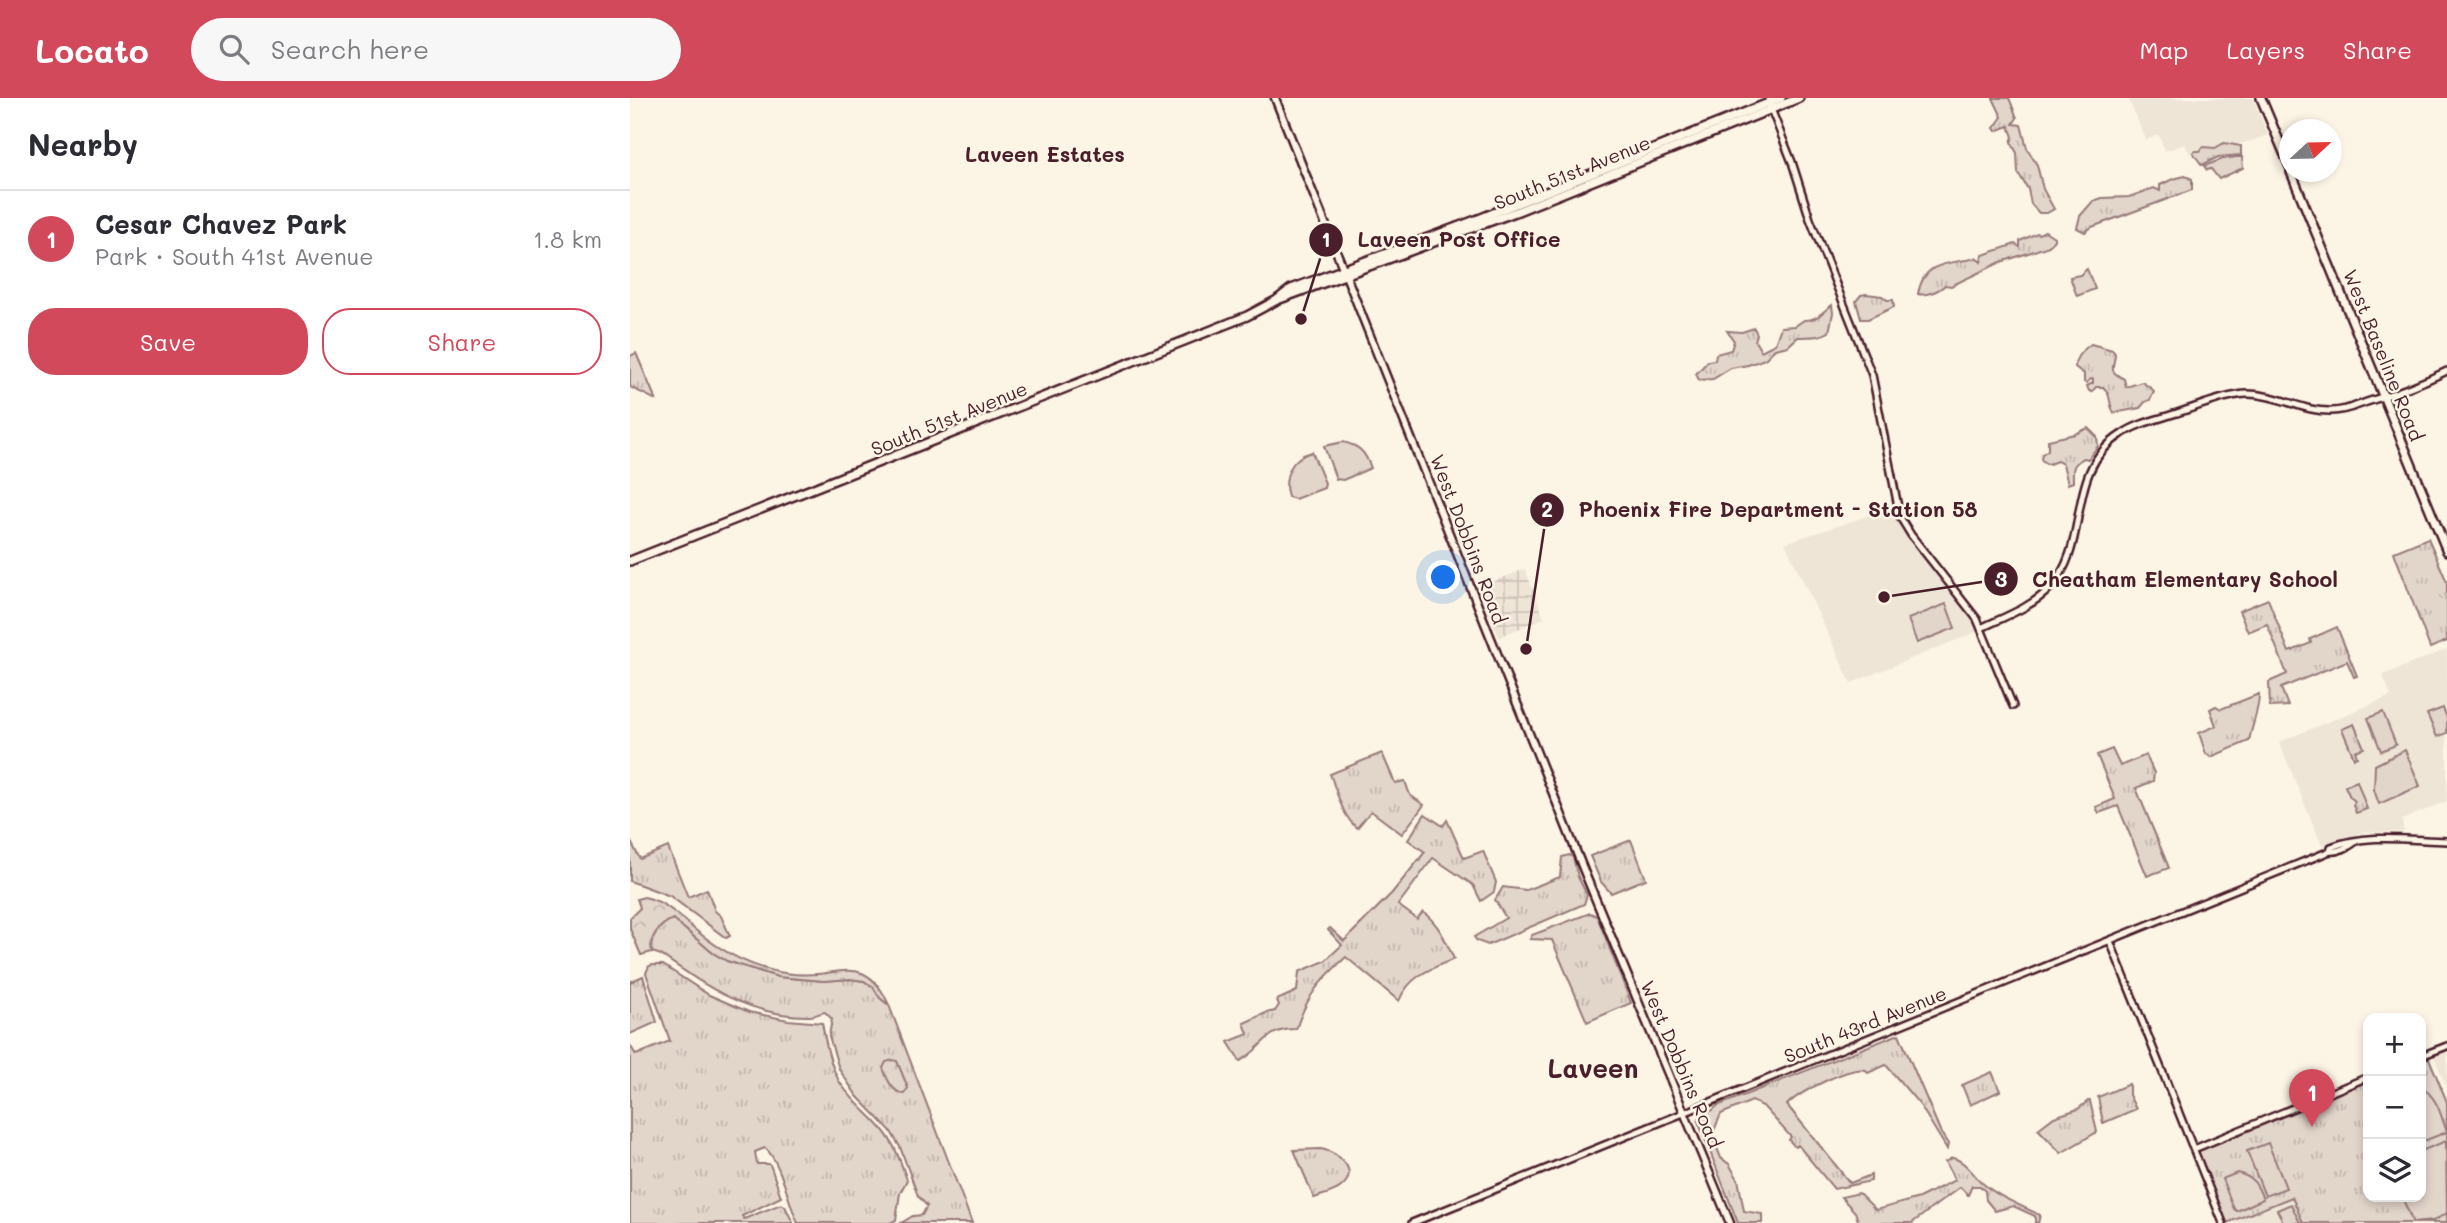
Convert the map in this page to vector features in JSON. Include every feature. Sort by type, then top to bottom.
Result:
[{"type":"main road","name":"West Dobbins Road","points":[[1275,98],[1583,867],[1730,1223]]},
{"type":"main road","name":"South 51st Avenue","points":[[630,561],[1240,319],[1277,300],[1285,291],[1507,215],[1781,98]]},
{"type":"main road","name":"South 51st Avenue","points":[[1345,271],[1770,103],[1798,98]]},
{"type":"main road","name":"West Baseline Road","points":[[2261,98],[2279,142]]},
{"type":"main road","name":"West Baseline Road","points":[[2295,182],[2447,551]]},
{"type":"main road","points":[[1409,250],[1413,245],[1437,233]]},
{"type":"street","points":[[1770,103],[1810,219],[1872,375],[1900,517],[1910,536],[1971,610],[2013,706]]},
{"type":"street","points":[[1981,628],[2033,602],[2058,579],[2067,565],[2073,545],[2080,500],[2091,466],[2100,453],[2122,434],[2140,425],[2236,395],[2264,396],[2320,411],[2343,410],[2384,398],[2447,371]]},
{"type":"street","name":"South 43rd Avenue","points":[[1412,1223],[2330,851],[2331,847],[2350,840],[2356,842],[2381,838],[2447,841]]},
{"type":"street","points":[[2110,941],[2223,1223]]},
{"type":"street","points":[[2426,1054],[2447,1046]]},
{"type":"street","points":[[2193,1149],[2363,1079]]},
{"type":"shaded area","points":[[2128,98],[2253,98],[2268,135],[2248,142],[2189,153],[2185,144],[2165,151],[2159,135],[2146,140]]},
{"type":"shaded area","points":[[1889,509],[1894,510],[1903,530],[1968,612],[1979,631],[1851,683],[1785,543]]},
{"type":"shaded area","points":[[1525,569],[1544,618],[1499,637],[1479,587]]},
{"type":"shaded area","points":[[2447,649],[2447,801],[2402,820],[2404,832],[2366,832],[2322,846],[2279,742],[2391,696],[2383,675]]},
{"type":"shaded area","points":[[2447,1051],[2447,1090],[2434,1056]]},
{"type":"shaded area","points":[[2292,1197],[2303,1223],[2230,1223]]},
{"type":"green space","points":[[1993,98],[2009,98],[2017,118],[2013,124],[2021,125],[2027,148],[2037,165],[2043,189],[2054,209],[2047,213],[2039,213],[2031,204],[2028,189],[2018,173],[2017,153],[2011,142],[2013,137],[2009,126],[1996,131],[1994,128],[2002,117]]},
{"type":"green space","points":[[2224,143],[2241,146],[2241,155],[2218,157],[2202,165],[2193,153],[2203,147],[2215,148]]},
{"type":"green space","points":[[2242,157],[2243,168],[2219,179],[2211,169],[2207,170],[2204,166],[2223,159]]},
{"type":"green space","points":[[2185,176],[2192,179],[2192,190],[2085,232],[2077,228],[2080,216],[2093,201],[2129,197],[2154,188],[2160,191],[2160,185]]},
{"type":"green space","points":[[2045,231],[2054,237],[2049,246],[2001,262],[1932,293],[1918,294],[1921,283],[1932,269],[1977,258],[1981,262],[1983,255],[2015,244],[2020,247],[2020,241]]},
{"type":"green space","points":[[2087,269],[2095,289],[2077,296],[2070,277],[2080,275]]},
{"type":"green space","points":[[1866,294],[1893,300],[1894,307],[1868,319],[1861,319],[1856,301]]},
{"type":"green space","points":[[1832,305],[1829,332],[1818,336],[1798,337],[1788,346],[1775,349],[1765,359],[1731,368],[1713,379],[1699,380],[1696,374],[1708,361],[1715,360],[1716,354],[1731,350],[1734,341],[1727,331],[1742,332],[1754,328],[1757,334],[1755,341],[1761,351],[1775,344],[1781,327],[1795,326],[1819,316]]},
{"type":"green space","points":[[2091,344],[2113,350],[2113,371],[2124,379],[2126,387],[2142,382],[2152,389],[2154,392],[2150,400],[2140,408],[2114,413],[2108,393],[2103,387],[2089,391],[2087,386],[2093,383],[2093,379],[2084,382],[2084,374],[2075,367],[2075,363],[2082,351]]},
{"type":"green space","points":[[636,353],[656,400],[630,387],[630,356]]},
{"type":"green space","points":[[2088,428],[2097,437],[2098,446],[2088,459],[2084,458],[2075,465],[2073,482],[2068,484],[2063,464],[2057,461],[2046,464],[2041,459],[2042,454],[2048,450],[2048,440]]},
{"type":"green space","points":[[1343,442],[1361,450],[1371,468],[1343,480],[1336,479],[1324,446]]},
{"type":"green space","points":[[1312,452],[1325,483],[1324,488],[1295,499],[1288,497],[1286,482],[1290,469],[1299,458]]},
{"type":"green space","points":[[2428,538],[2447,582],[2447,641],[2430,648],[2394,552]]},
{"type":"green space","points":[[2268,599],[2289,652],[2311,643],[2310,639],[2337,627],[2357,676],[2354,677],[2347,661],[2281,688],[2288,706],[2270,707],[2269,682],[2287,674],[2267,624],[2248,632],[2239,611]]},
{"type":"green space","points":[[1946,604],[1955,628],[1917,643],[1908,619]]},
{"type":"green space","points":[[2259,694],[2249,741],[2211,757],[2206,754],[2199,733],[2216,726],[2210,709],[2216,706],[2221,709]]},
{"type":"green space","points":[[2443,708],[2447,718],[2447,733],[2437,737],[2427,714]]},
{"type":"green space","points":[[2383,712],[2396,745],[2381,751],[2368,718]]},
{"type":"green space","points":[[2354,724],[2364,748],[2355,751],[2357,757],[2354,758],[2342,729]]},
{"type":"green space","points":[[2112,749],[2120,766],[2146,755],[2154,773],[2153,781],[2136,788],[2169,868],[2147,876],[2118,806],[2099,813],[2096,807],[2115,799],[2097,755]]},
{"type":"green space","points":[[2405,750],[2420,786],[2379,804],[2374,790],[2375,765]]},
{"type":"green space","points":[[1382,753],[1395,783],[1405,781],[1410,795],[1424,805],[1402,834],[1371,811],[1357,828],[1344,810],[1330,774]]},
{"type":"green space","points":[[2357,781],[2367,809],[2356,813],[2353,805],[2355,801],[2345,786]]},
{"type":"green space","points":[[1425,814],[1443,826],[1447,820],[1464,858],[1483,851],[1496,882],[1494,892],[1481,901],[1473,885],[1433,858],[1398,905],[1417,919],[1423,912],[1429,917],[1442,933],[1454,959],[1414,979],[1399,1001],[1346,957],[1315,989],[1296,1029],[1270,1036],[1240,1061],[1228,1042],[1248,1034],[1244,1023],[1275,1011],[1279,1005],[1277,1000],[1297,991],[1299,972],[1325,961],[1342,945],[1328,930],[1330,928],[1344,941],[1392,893],[1425,852],[1408,840]]},
{"type":"green space","points":[[630,840],[640,859],[668,847],[688,897],[707,889],[715,911],[721,916],[730,936],[726,938],[670,896],[630,881]]},
{"type":"green space","points":[[1631,840],[1646,879],[1611,893],[1601,882],[1590,856]]},
{"type":"green space","points":[[1562,857],[1573,857],[1578,877],[1587,895],[1584,904],[1488,945],[1477,941],[1474,937],[1506,918],[1495,900],[1503,887],[1526,890],[1560,877]]},
{"type":"green space","points":[[644,897],[667,907],[723,950],[760,967],[794,974],[846,971],[862,973],[875,982],[889,1005],[864,981],[778,977],[727,961],[713,953],[673,919],[656,932],[652,952],[641,955],[630,929],[630,918],[640,908],[637,899]]},
{"type":"green space","points":[[1590,913],[1597,916],[1631,1003],[1587,1022],[1552,940],[1530,939],[1532,935]]},
{"type":"green space","points":[[669,919],[673,919],[713,953],[727,961],[778,977],[824,981],[850,979],[864,981],[873,987],[889,1005],[972,1223],[901,1223],[913,1216],[922,1215],[927,1206],[918,1196],[900,1147],[890,1130],[857,1096],[839,1069],[829,1036],[832,1019],[825,1012],[812,1016],[788,1015],[749,1006],[713,989],[661,955],[652,952],[653,938]]},
{"type":"green space","points":[[663,965],[709,995],[749,1012],[822,1023],[830,1060],[839,1081],[887,1135],[900,1160],[907,1180],[900,1193],[896,1220],[890,1223],[798,1223],[776,1162],[765,1148],[755,1152],[757,1164],[769,1164],[781,1197],[742,1216],[744,1219],[781,1204],[785,1206],[793,1223],[630,1223],[630,1045],[636,1055],[670,1041],[646,973],[649,966]]},
{"type":"green space","points":[[643,976],[657,1022],[630,1034],[630,982]]},
{"type":"green space","points":[[1899,1034],[1948,1144],[1947,1149],[1920,1105],[1886,1065],[1868,1073],[1866,1070],[1858,1070],[1836,1076],[1787,1105],[1850,1183],[1871,1175],[1871,1181],[1834,1189],[1798,1145],[1795,1147],[1789,1140],[1791,1137],[1763,1106],[1752,1101],[1721,1114],[1712,1135],[1721,1158],[1729,1164],[1738,1179],[1744,1211],[1762,1214],[1762,1223],[1738,1223],[1698,1121],[1701,1116],[1717,1106]]},
{"type":"green space","points":[[2428,1056],[2447,1102],[2447,1223],[2303,1223],[2292,1197],[2227,1223],[2198,1151],[2363,1082],[2363,1202],[2426,1202]]},
{"type":"green space","points":[[897,1061],[908,1088],[904,1094],[893,1088],[883,1068],[886,1062]]},
{"type":"green space","points":[[1992,1072],[2000,1091],[1970,1105],[1962,1085]]},
{"type":"green space","points":[[2129,1084],[2129,1095],[2136,1109],[2103,1123],[2098,1097]]},
{"type":"green space","points":[[2426,1090],[2435,1101],[2447,1132],[2426,1140]]},
{"type":"green space","points":[[2088,1101],[2097,1132],[2061,1153],[2038,1129],[2054,1117],[2078,1109]]},
{"type":"green space","points":[[2446,1141],[2447,1213],[2433,1221],[2413,1223],[2404,1202],[2426,1202],[2426,1149]]},
{"type":"green space","points":[[2268,1143],[2286,1188],[2265,1196],[2247,1151]]},
{"type":"green space","points":[[1321,1149],[1340,1158],[1349,1175],[1347,1181],[1338,1189],[1314,1198],[1294,1150]]},
{"type":"green space","points":[[1952,1158],[1964,1164],[1995,1192],[2040,1215],[2038,1223],[2035,1223],[2035,1216],[2013,1206],[1995,1211],[1980,1186],[1972,1186],[1968,1195],[1960,1187],[1912,1223],[1859,1223],[1855,1212],[1841,1197],[1859,1193],[1876,1210],[1919,1198],[1955,1180],[1945,1162]]},
{"type":"green space","points":[[2237,1173],[2254,1182],[2263,1199],[2237,1211],[2222,1179]]},
{"type":"green space","points":[[2291,1204],[2300,1223],[2284,1223],[2277,1210]]},
{"type":"place","name":"Laveen Post Office","points":[[1301,319]]},
{"type":"place","name":"Cheatham Elementary School","points":[[1884,597]]},
{"type":"place","name":"Phoenix Fire Department - Station 58","points":[[1526,649]]},
{"type":"place","name":"Cesar Chavez Park","points":[[2312,1127]]},
{"type":"district","name":"Laveen Estates","points":[[1045,153]]},
{"type":"district","name":"Laveen","points":[[1593,1068]]}]
